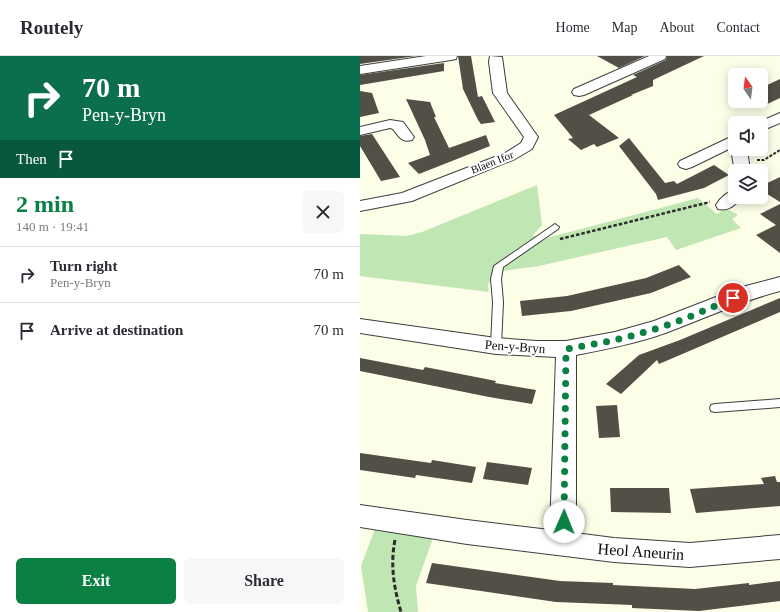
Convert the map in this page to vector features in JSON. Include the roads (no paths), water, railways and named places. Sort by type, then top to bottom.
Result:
[{"type":"street","points":[[360,70],[451,56]]},
{"type":"street","name":"Blaen Ifor","points":[[360,206],[406,197],[510,156],[527,146],[531,137],[500,93],[496,56]]},
{"type":"street","points":[[579,92],[597,78],[660,56]]},
{"type":"street","points":[[768,123],[780,117]]},
{"type":"street","points":[[360,131],[390,124],[398,125],[407,137]]},
{"type":"street","points":[[686,164],[728,143]]},
{"type":"street","name":"Pen-y-Bryn","points":[[360,326],[496,346],[536,349],[566,349],[615,340],[660,328],[749,292],[780,284]]},
{"type":"street","points":[[561,544],[564,522],[566,349]]},
{"type":"street","name":"Heol Aneurin","points":[[360,516],[614,550],[690,555],[780,547]]},
{"type":"lane","points":[[496,346],[498,302],[496,279],[499,266],[555,227]]},
{"type":"lane","points":[[715,408],[780,403]]}]
